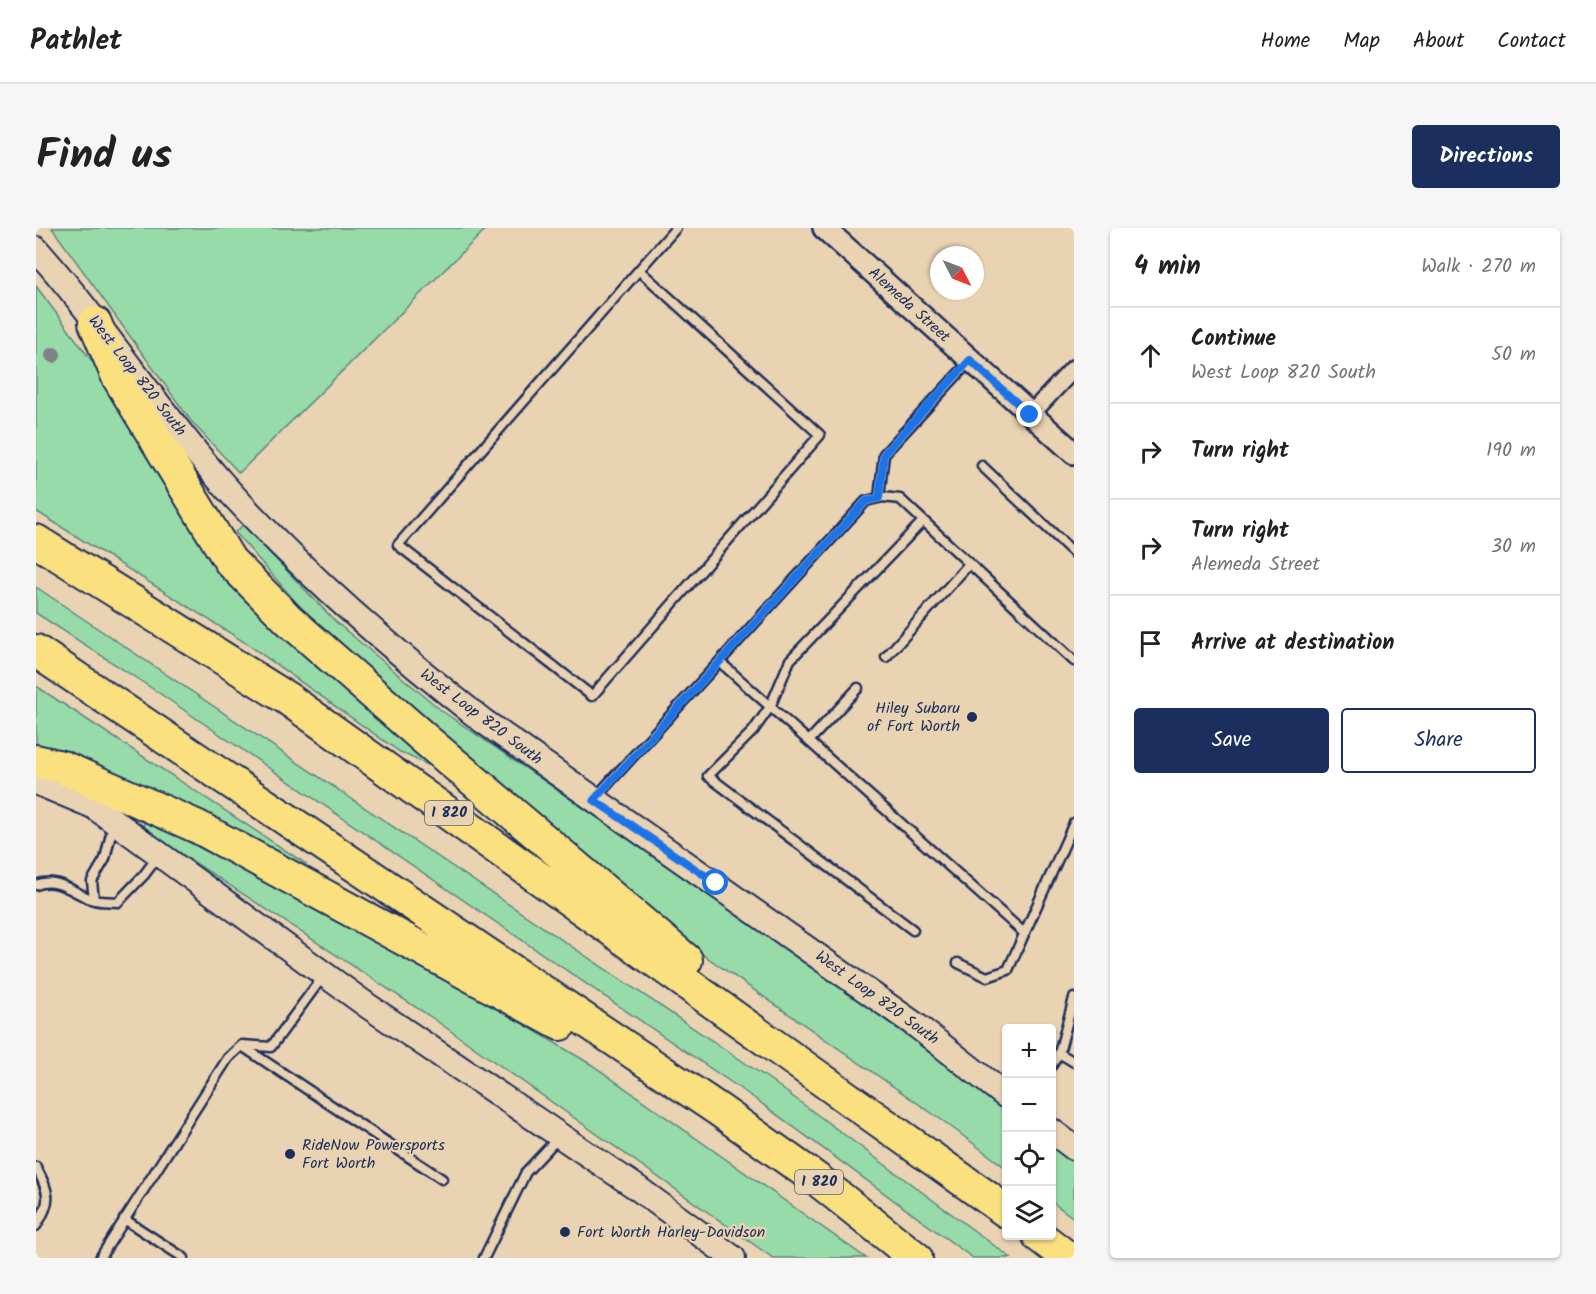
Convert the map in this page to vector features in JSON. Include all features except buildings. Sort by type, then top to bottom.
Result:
[{"type":"highway","points":[[95,323],[118,377],[230,561],[289,620],[426,740],[852,1100]]},
{"type":"highway","name":"I 820","points":[[36,541],[288,699],[1002,1208]]},
{"type":"highway","name":"I 820","points":[[36,651],[719,1110],[819,1181],[916,1258]]},
{"type":"highway","points":[[36,761],[62,767],[198,827],[719,1110]]},
{"type":"highway","points":[[1044,1240],[1068,1258]]},
{"type":"main road","name":"West Loop 820 South","points":[[36,249],[222,482],[341,602],[414,667],[483,722],[907,1019],[1002,1093]]},
{"type":"main road","points":[[36,782],[93,806],[324,974],[733,1258]]},
{"type":"main road","points":[[1053,1132],[1074,1148]]},
{"type":"street","name":"Alemeda Street","points":[[824,228],[1074,453]]},
{"type":"street","points":[[1030,415],[1074,368]]},
{"type":"lane","points":[[639,270],[820,435],[592,696],[398,545],[639,270],[676,228]]},
{"type":"lane","points":[[879,498],[884,454],[970,360]]},
{"type":"lane","points":[[982,466],[1074,553]]},
{"type":"lane","points":[[594,800],[866,501],[879,498],[900,500],[1074,661]]},
{"type":"lane","points":[[913,930],[708,776],[753,731],[770,707],[790,660],[923,521]]},
{"type":"lane","points":[[886,657],[969,564]]},
{"type":"lane","points":[[720,662],[1024,933]]},
{"type":"lane","points":[[809,741],[858,688]]},
{"type":"lane","points":[[94,900],[92,881],[105,859],[114,821]]},
{"type":"lane","points":[[958,963],[987,977],[1008,970],[1074,823]]},
{"type":"lane","points":[[36,885],[44,881],[73,888],[94,900],[118,902],[144,875],[159,854]]},
{"type":"lane","points":[[100,1258],[228,1058],[242,1045],[272,1047],[324,974]]},
{"type":"lane","points":[[1056,1058],[1074,998]]},
{"type":"lane","points":[[242,1045],[442,1179]]},
{"type":"lane","points":[[1059,1053],[1074,1062]]},
{"type":"lane","points":[[484,1258],[526,1172],[560,1136]]},
{"type":"lane","points":[[36,1167],[47,1189],[47,1209],[36,1226]]},
{"type":"lane","points":[[124,1219],[184,1258]]},
{"type":"green space","points":[[52,228],[487,228],[239,473],[191,421]]},
{"type":"green space","points":[[36,286],[115,392],[178,496],[443,772],[400,752],[246,643],[36,511]]},
{"type":"green space","points":[[243,525],[336,622],[442,711],[923,1041],[1002,1103],[1002,1165],[946,1123],[692,947],[373,681],[309,617],[235,532]]},
{"type":"green space","points":[[36,587],[769,1079],[1011,1258],[973,1258],[754,1098],[156,691],[36,613]]},
{"type":"green space","points":[[36,686],[306,864],[305,876],[36,751]]},
{"type":"green space","points":[[146,820],[414,959],[592,1065],[866,1258],[773,1258],[428,1015],[142,828]]},
{"type":"green space","points":[[1056,1144],[1074,1159],[1074,1218],[1056,1205]]},
{"type":"place","name":"Hiley Subaru of Fort Worth","points":[[972,717]]},
{"type":"place","name":"RideNow Powersports Fort Worth","points":[[290,1154]]},
{"type":"place","name":"Fort Worth Harley-Davidson","points":[[565,1232]]},
{"type":"route","points":[[716,883],[594,800],[866,501],[879,498],[884,454],[970,360],[1030,415]]}]
